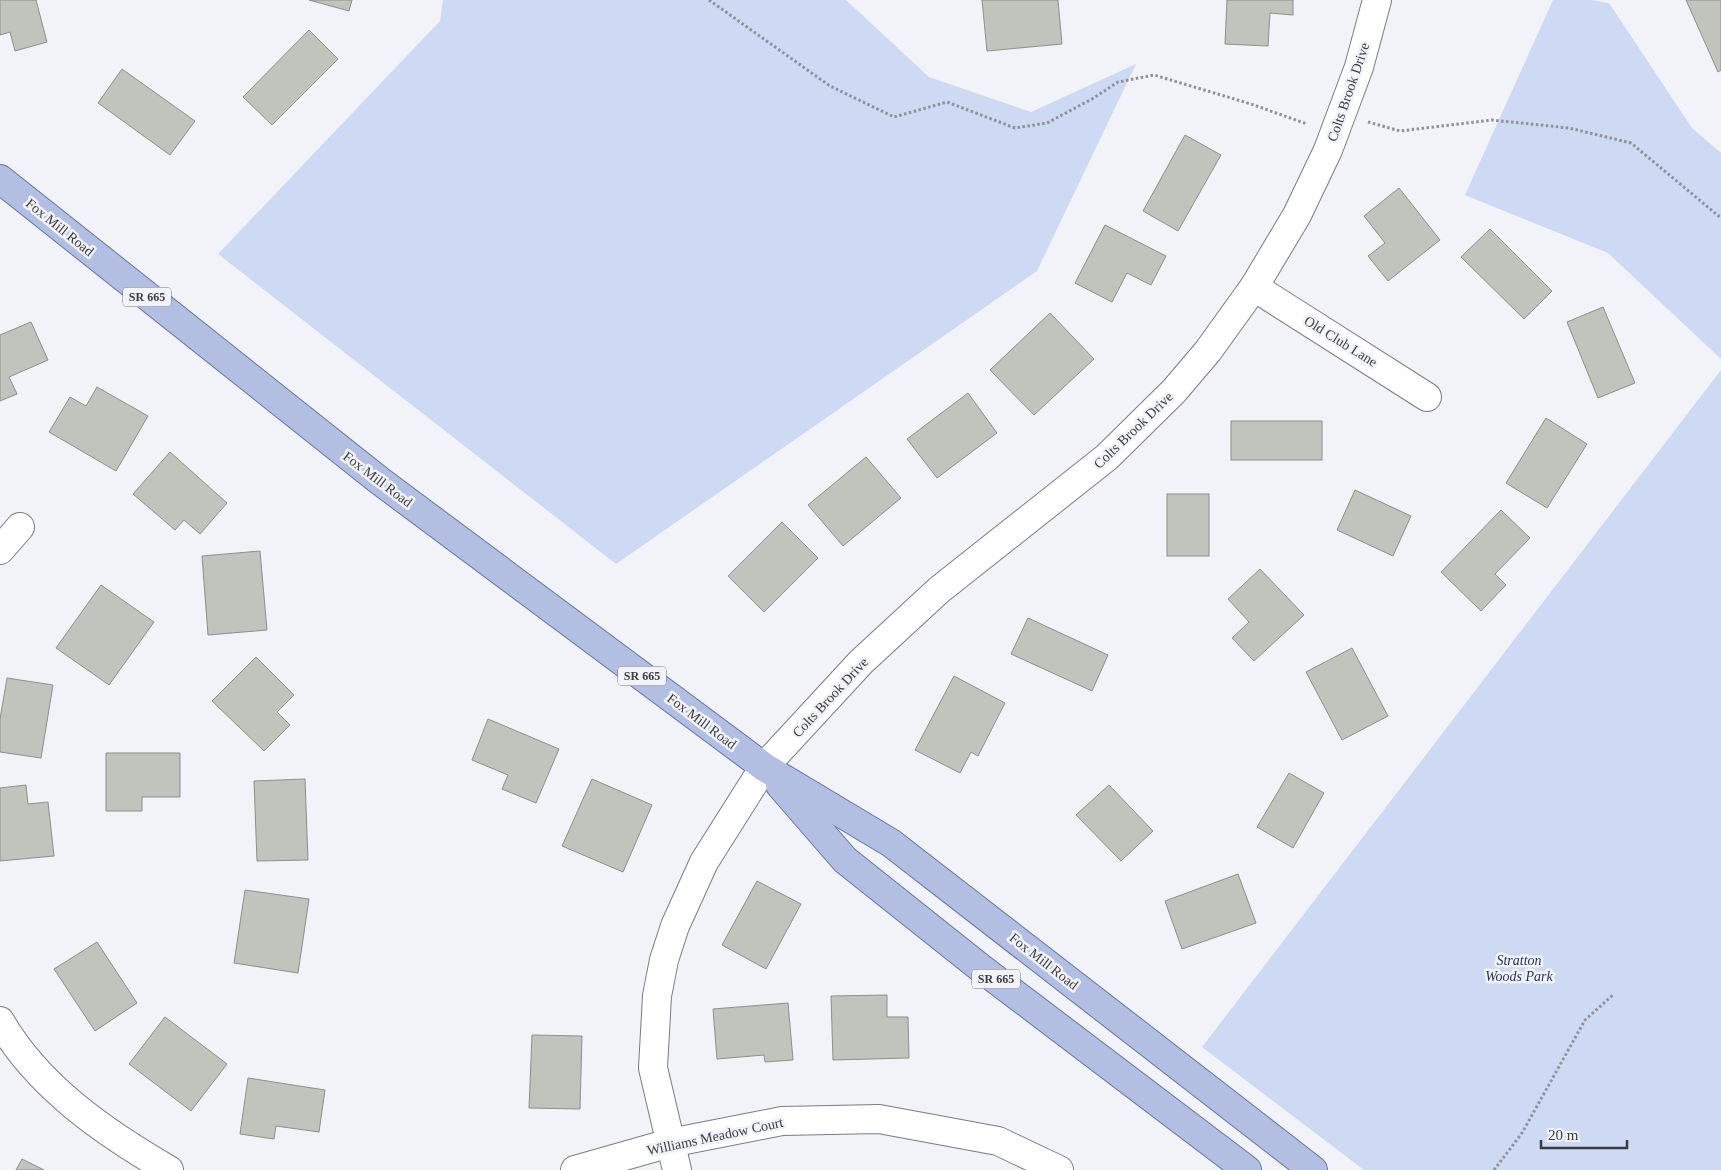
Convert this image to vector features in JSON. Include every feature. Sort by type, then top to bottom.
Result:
[{"type":"main road","name":"Fox Mill Road","points":[[0,179],[335,447],[764,767],[891,843],[1313,1170]]},
{"type":"main road","name":"Fox Mill Road","points":[[764,767],[845,860],[990,974],[1247,1170]]},
{"type":"street","name":"Colts Brook Drive","points":[[677,1170],[653,1068],[657,996],[664,960],[675,926],[704,862],[764,767],[887,637],[939,590],[1107,457],[1180,384],[1208,351],[1254,287],[1297,215],[1336,126],[1359,67],[1377,0]]},
{"type":"street","name":"Old Club Lane","points":[[1254,287],[1427,397]]},
{"type":"street","points":[[0,550],[20,527]]},
{"type":"street","points":[[0,1021],[22,1052],[65,1099],[116,1139],[168,1170]]},
{"type":"street","name":"Williams Meadow Court","points":[[575,1170],[670,1143],[782,1121],[879,1119],[998,1141],[1059,1170]]},
{"type":"path","points":[[709,0],[830,86],[894,117],[947,102],[1015,128],[1047,124],[1092,100],[1118,82],[1154,74],[1251,104],[1306,124],[1400,131],[1492,120],[1569,128],[1631,143],[1721,218]]},
{"type":"path","points":[[1494,1170],[1522,1133],[1585,1020],[1614,994]]},
{"type":"green space","points":[[443,0],[846,0],[929,77],[1031,112],[1136,64],[1037,271],[616,564],[218,254],[440,21]]},
{"type":"green space","points":[[1553,0],[1591,0],[1609,3],[1692,128],[1721,153],[1721,359],[1608,253],[1465,195]]},
{"type":"green space","name":"Stratton Woods Park","points":[[1721,370],[1721,1170],[1364,1170],[1202,1047]]},
{"type":"building","points":[[0,0],[36,0],[47,42],[15,51],[10,32],[0,35]]},
{"type":"building","points":[[309,0],[352,0],[349,11]]},
{"type":"building","points":[[982,0],[1058,0],[1062,44],[987,51]]},
{"type":"building","points":[[1227,0],[1293,0],[1293,15],[1270,13],[1268,46],[1225,44]]},
{"type":"building","points":[[1686,0],[1721,0],[1721,70],[1718,72]]},
{"type":"building","points":[[309,30],[338,59],[272,125],[243,97]]},
{"type":"building","points":[[122,69],[195,121],[170,155],[98,103]]},
{"type":"building","points":[[1185,135],[1221,155],[1178,231],[1143,211]]},
{"type":"building","points":[[1399,188],[1440,240],[1388,281],[1368,256],[1385,243],[1364,216]]},
{"type":"building","points":[[1105,225],[1166,256],[1151,285],[1127,273],[1112,302],[1075,283]]},
{"type":"building","points":[[1490,229],[1552,291],[1524,319],[1461,257]]},
{"type":"building","points":[[1603,307],[1635,383],[1598,398],[1567,322]]},
{"type":"building","points":[[1050,313],[1094,359],[1034,415],[990,370]]},
{"type":"building","points":[[31,322],[48,360],[9,377],[17,394],[0,401],[0,335]]},
{"type":"building","points":[[97,387],[148,416],[116,471],[49,432],[70,397],[86,406]]},
{"type":"building","points":[[968,393],[997,433],[937,478],[907,439]]},
{"type":"building","points":[[1546,418],[1587,444],[1547,508],[1506,483]]},
{"type":"building","points":[[1231,421],[1322,421],[1322,460],[1231,460]]},
{"type":"building","points":[[170,452],[227,503],[200,534],[184,520],[175,530],[133,494]]},
{"type":"building","points":[[866,457],[901,498],[843,546],[808,505]]},
{"type":"building","points":[[1355,490],[1411,516],[1393,556],[1337,530]]},
{"type":"building","points":[[1167,494],[1209,494],[1209,556],[1167,556]]},
{"type":"building","points":[[1501,510],[1530,538],[1495,574],[1506,585],[1481,611],[1441,572]]},
{"type":"building","points":[[782,522],[818,558],[764,612],[728,576]]},
{"type":"building","points":[[260,551],[267,630],[208,635],[202,556]]},
{"type":"building","points":[[1260,569],[1304,615],[1254,661],[1232,638],[1249,622],[1228,599]]},
{"type":"building","points":[[101,585],[154,622],[109,685],[56,648]]},
{"type":"building","points":[[1028,618],[1108,655],[1092,691],[1011,654]]},
{"type":"building","points":[[1352,648],[1388,716],[1342,740],[1306,672]]},
{"type":"building","points":[[256,657],[294,695],[277,712],[290,725],[264,751],[212,701]]},
{"type":"building","points":[[954,676],[1005,703],[978,756],[971,752],[960,773],[915,750]]},
{"type":"building","points":[[7,678],[53,685],[41,758],[0,752],[0,719]]},
{"type":"building","points":[[488,719],[559,749],[536,803],[502,789],[508,775],[472,760]]},
{"type":"building","points":[[106,753],[180,753],[180,797],[142,797],[142,811],[106,811]]},
{"type":"building","points":[[1289,773],[1324,793],[1293,848],[1257,827]]},
{"type":"building","points":[[305,779],[308,860],[257,861],[254,781]]},
{"type":"building","points":[[592,779],[652,805],[623,872],[562,846]]},
{"type":"building","points":[[26,785],[28,804],[48,802],[54,856],[0,861],[0,788]]},
{"type":"building","points":[[1109,785],[1153,831],[1121,861],[1076,815]]},
{"type":"building","points":[[1238,874],[1256,923],[1182,949],[1165,901]]},
{"type":"building","points":[[757,881],[801,904],[766,969],[722,945]]},
{"type":"building","points":[[245,890],[309,899],[298,973],[234,963]]},
{"type":"building","points":[[97,942],[137,1003],[95,1031],[54,969]]},
{"type":"building","points":[[887,995],[887,1017],[908,1017],[909,1058],[833,1060],[831,996]]},
{"type":"building","points":[[788,1003],[793,1060],[765,1062],[764,1055],[717,1059],[713,1009]]},
{"type":"building","points":[[165,1017],[227,1064],[191,1111],[129,1064]]},
{"type":"building","points":[[532,1035],[582,1036],[580,1109],[529,1108]]},
{"type":"building","points":[[248,1078],[325,1090],[319,1132],[276,1126],[274,1139],[240,1134]]},
{"type":"building","points":[[22,1159],[44,1170],[16,1170]]}]
